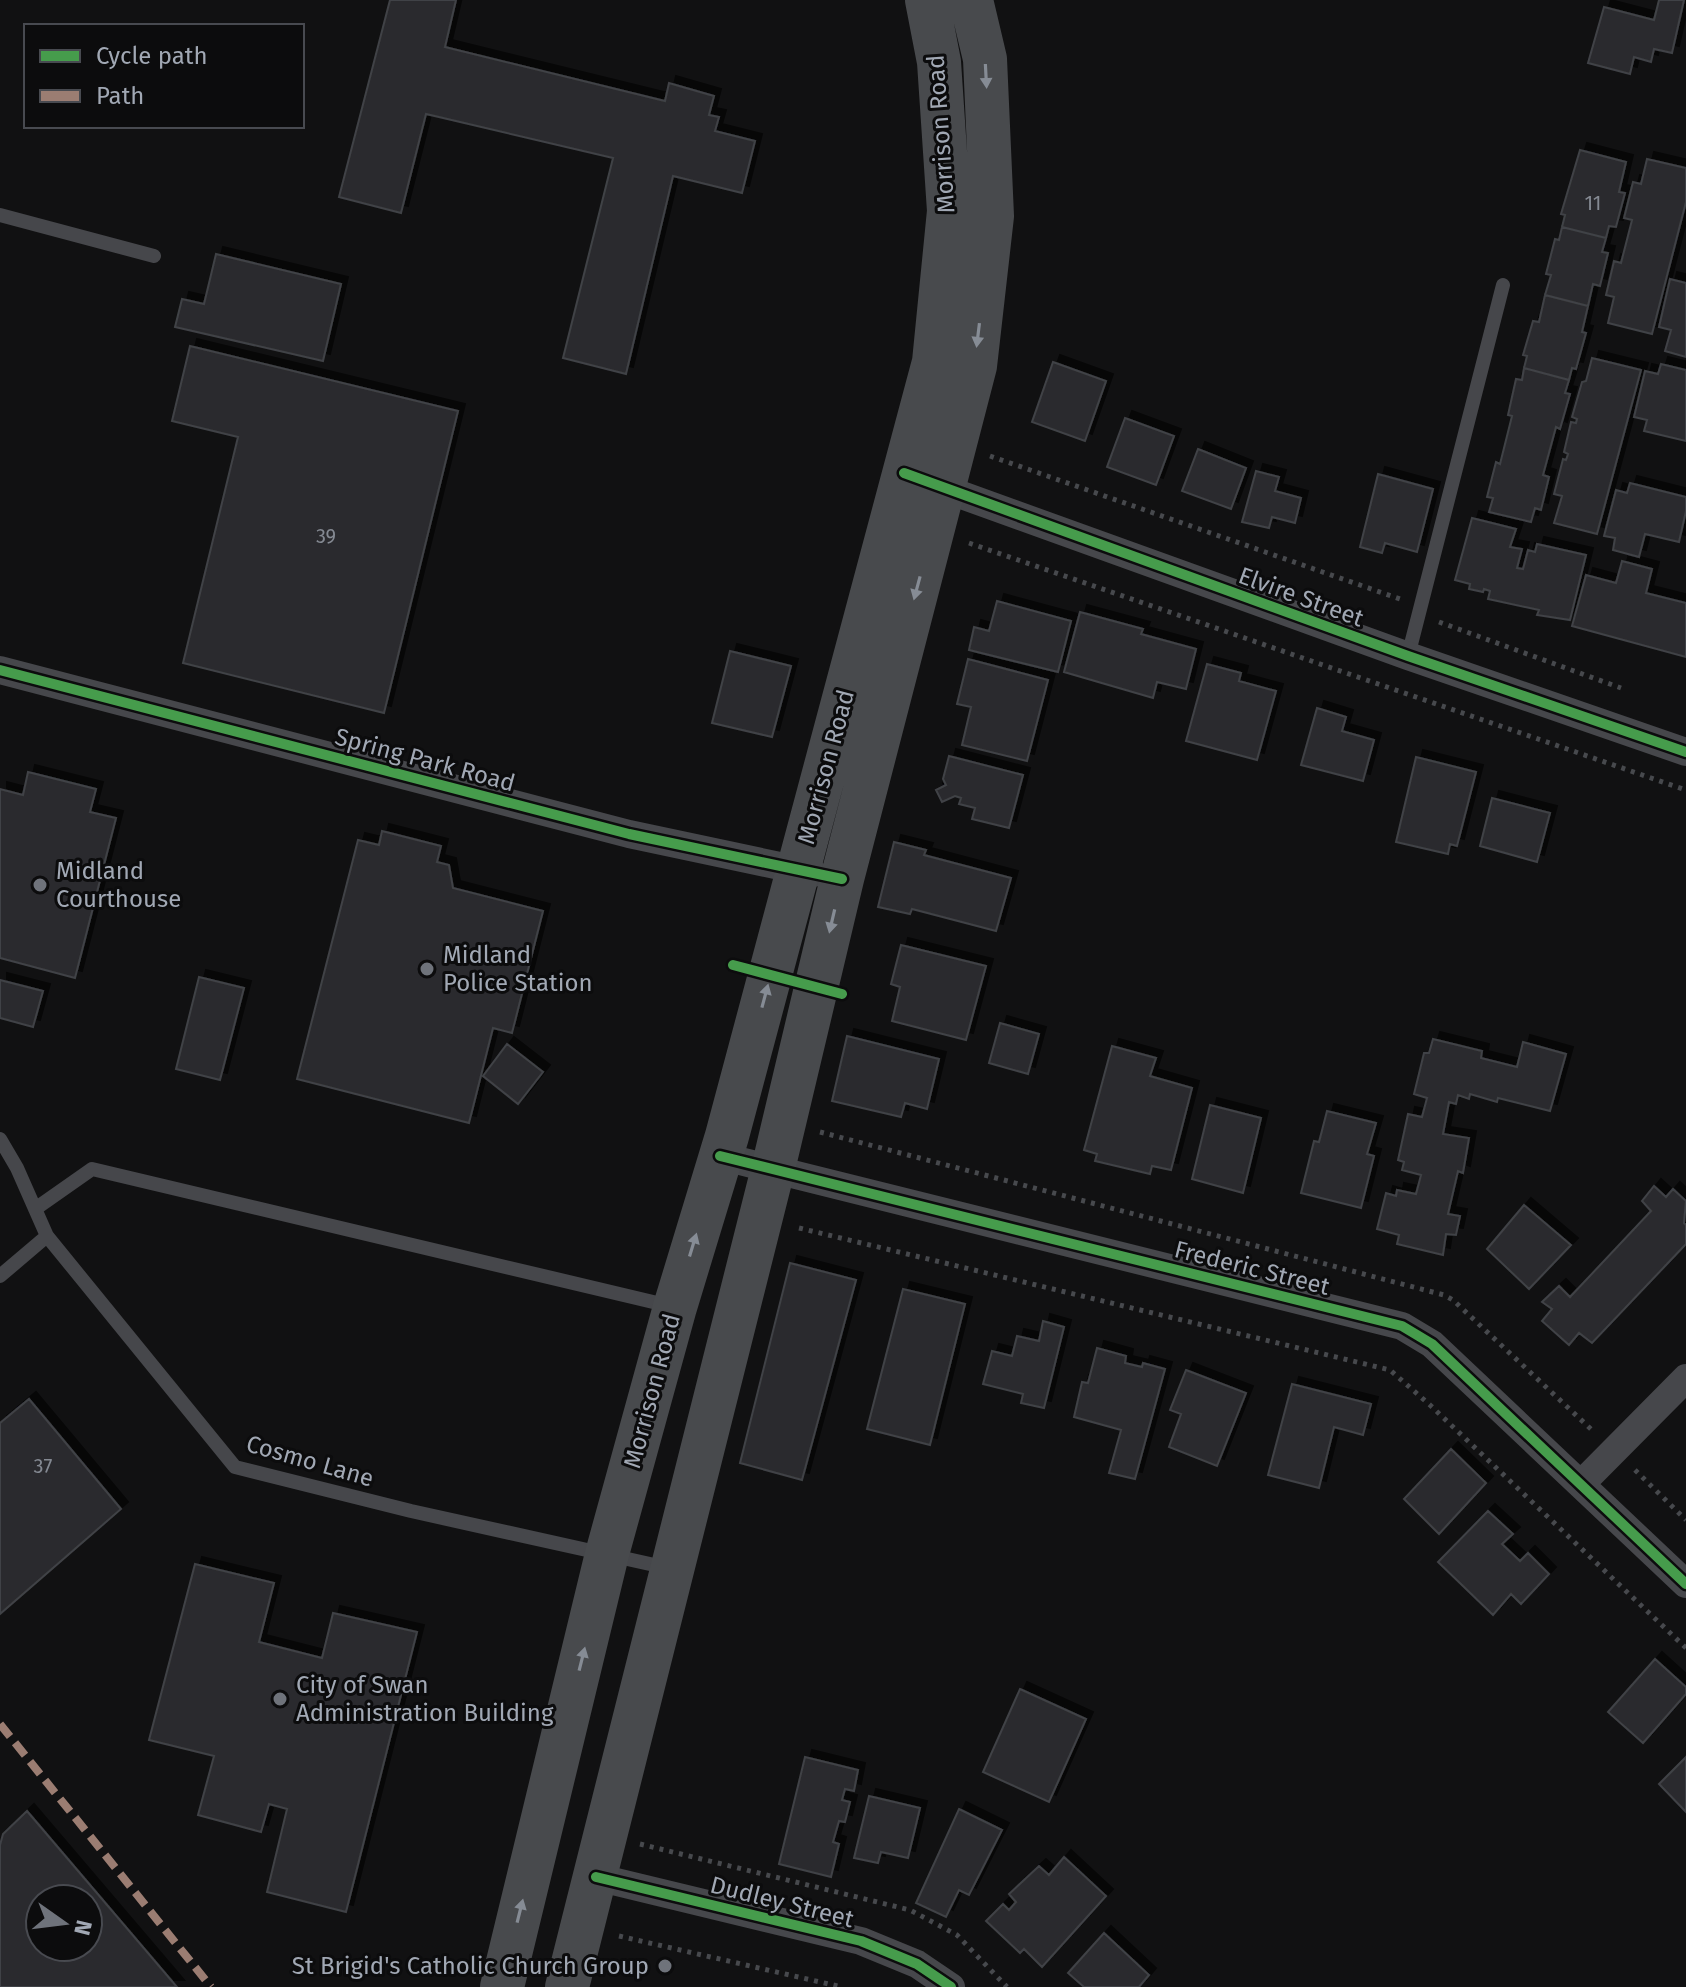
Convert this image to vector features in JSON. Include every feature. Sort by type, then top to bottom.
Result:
[{"type":"main road","name":"Morrison Road","points":[[567,1987],[608,1880],[672,1569],[842,879],[924,481],[949,211],[939,62],[927,0]]},
{"type":"main road","name":"Morrison Road","points":[[502,1987],[607,1554],[799,870],[924,481],[975,366],[992,216],[985,59],[971,0]]},
{"type":"street","name":"Elvire Street","points":[[924,481],[1408,656],[1686,752]]},
{"type":"street","name":"Spring Park Road","points":[[0,670],[629,834],[842,879]]},
{"type":"street","name":"Frederic Street","points":[[720,1156],[1402,1326],[1432,1344],[1686,1584]]},
{"type":"street","points":[[1581,1484],[1686,1378]]},
{"type":"street","name":"Dudley Street","points":[[608,1880],[861,1941],[917,1964],[951,1987]]},
{"type":"lane","points":[[0,215],[154,256]]},
{"type":"lane","points":[[1408,656],[1503,285]]},
{"type":"lane","name":"Cosmo Lane","points":[[0,1139],[47,1236],[235,1467],[411,1511],[672,1569]]},
{"type":"lane","points":[[35,1209],[92,1169],[675,1307]]},
{"type":"lane","points":[[0,1276],[47,1236]]},
{"type":"path","points":[[984,454],[1407,601],[1442,623],[1621,688]]},
{"type":"path","points":[[959,540],[1686,790]]},
{"type":"path","points":[[799,1228],[1390,1370],[1686,1648]]},
{"type":"path","points":[[1614,1451],[1686,1520]]},
{"type":"path","points":[[608,1880],[632,1842],[910,1910],[957,1935],[1007,1987]]},
{"type":"path","points":[[614,1935],[842,1987]]},
{"type":"building","points":[[390,0],[456,0],[445,47],[665,101],[669,83],[714,96],[709,115],[719,117],[715,131],[755,141],[742,193],[673,176],[626,374],[563,358],[613,158],[426,114],[401,213],[339,197]]},
{"type":"building","points":[[1659,0],[1684,0],[1672,53],[1654,49],[1651,62],[1634,57],[1630,74],[1588,63],[1604,7],[1654,20]]},
{"type":"building","points":[[1580,150],[1626,162],[1619,192],[1625,193],[1616,227],[1609,226],[1606,238],[1562,227],[1565,215],[1561,214]]},
{"type":"building","points":[[1647,159],[1686,168],[1686,202],[1652,334],[1608,323],[1614,297],[1606,295],[1614,261],[1621,263],[1632,220],[1624,218],[1633,182],[1641,184]]},
{"type":"building","points":[[1562,227],[1606,238],[1602,252],[1608,253],[1600,286],[1593,284],[1588,306],[1545,295],[1551,275],[1546,274],[1555,239],[1559,240]]},
{"type":"building","points":[[216,254],[341,284],[323,361],[175,327],[182,299],[204,304]]},
{"type":"building","points":[[1670,279],[1686,283],[1686,357],[1665,351],[1671,330],[1659,327]]},
{"type":"building","points":[[1545,295],[1588,306],[1582,332],[1586,333],[1576,369],[1572,368],[1569,380],[1524,368],[1527,356],[1523,355],[1533,321],[1539,322]]},
{"type":"building","points":[[190,346],[458,411],[384,713],[183,663],[238,437],[172,421]]},
{"type":"building","points":[[1592,358],[1641,370],[1597,534],[1554,523],[1562,496],[1554,494],[1563,459],[1566,460],[1568,454],[1564,452],[1571,422],[1576,423],[1577,419],[1572,417]]},
{"type":"building","points":[[1053,362],[1106,381],[1085,441],[1032,422]]},
{"type":"building","points":[[1661,364],[1686,370],[1686,441],[1644,431],[1647,420],[1634,417],[1645,371],[1658,374]]},
{"type":"building","points":[[1524,368],[1569,380],[1565,393],[1570,394],[1560,429],[1556,427],[1543,475],[1549,477],[1541,510],[1535,508],[1531,522],[1489,512],[1493,498],[1487,497],[1496,462],[1500,464],[1512,416],[1508,415],[1516,379],[1522,380]]},
{"type":"building","points":[[1125,418],[1174,436],[1156,485],[1107,467]]},
{"type":"building","points":[[1198,449],[1246,468],[1231,509],[1182,491]]},
{"type":"building","points":[[1256,471],[1279,477],[1275,491],[1301,498],[1295,523],[1272,517],[1269,528],[1242,522]]},
{"type":"building","points":[[1378,474],[1433,489],[1417,552],[1385,543],[1382,553],[1360,547]]},
{"type":"building","points":[[1630,483],[1686,497],[1679,542],[1645,534],[1639,557],[1613,550],[1615,538],[1604,536],[1616,490],[1627,493]]},
{"type":"building","points":[[1472,518],[1516,529],[1510,547],[1522,549],[1517,568],[1523,569],[1528,550],[1535,552],[1537,544],[1586,555],[1570,620],[1537,615],[1539,610],[1488,599],[1490,591],[1469,589],[1470,584],[1455,580]]},
{"type":"building","points":[[1622,561],[1652,569],[1646,593],[1686,603],[1686,657],[1572,626],[1586,575],[1616,583]]},
{"type":"building","points":[[997,601],[1071,621],[1058,672],[969,650],[974,627],[989,631]]},
{"type":"building","points":[[1080,612],[1143,629],[1141,634],[1196,649],[1186,689],[1157,682],[1153,698],[1064,672]]},
{"type":"building","points":[[730,651],[791,666],[772,737],[712,723]]},
{"type":"building","points":[[968,659],[1048,680],[1027,761],[962,745],[971,707],[957,704]]},
{"type":"building","points":[[1207,664],[1241,673],[1239,681],[1276,691],[1257,760],[1186,741]]},
{"type":"building","points":[[1317,708],[1346,717],[1342,731],[1374,740],[1363,781],[1301,765]]},
{"type":"building","points":[[949,756],[1023,775],[1009,828],[972,819],[975,808],[959,804],[961,798],[955,796],[942,802],[936,790],[946,785],[943,779]]},
{"type":"building","points":[[1416,757],[1476,772],[1457,846],[1450,844],[1448,854],[1396,842]]},
{"type":"building","points":[[28,772],[96,789],[90,812],[116,818],[75,978],[0,958],[0,789],[23,795]]},
{"type":"building","points":[[1492,798],[1550,813],[1537,862],[1480,846]]},
{"type":"building","name":"Midland Police Station","points":[[382,831],[441,846],[437,862],[449,865],[453,888],[543,911],[512,1033],[493,1028],[469,1123],[297,1079],[358,840],[379,845]]},
{"type":"building","points":[[894,842],[926,850],[924,855],[1011,878],[996,931],[912,909],[910,914],[878,907]]},
{"type":"building","points":[[901,945],[986,966],[966,1040],[892,1021],[900,987],[891,984]]},
{"type":"building","points":[[199,977],[244,988],[220,1080],[176,1069]]},
{"type":"building","points":[[0,980],[43,991],[33,1027],[0,1018]]},
{"type":"building","points":[[1000,1023],[1039,1034],[1028,1074],[989,1063]]},
{"type":"building","points":[[847,1036],[939,1059],[927,1109],[905,1103],[901,1117],[832,1101]]},
{"type":"building","points":[[1433,1039],[1482,1051],[1481,1058],[1517,1067],[1523,1042],[1566,1054],[1550,1111],[1470,1094],[1469,1099],[1458,1095],[1456,1104],[1449,1102],[1443,1134],[1469,1138],[1463,1173],[1458,1171],[1448,1214],[1460,1216],[1456,1235],[1446,1234],[1443,1255],[1397,1244],[1399,1235],[1377,1229],[1386,1193],[1396,1196],[1397,1190],[1416,1194],[1421,1175],[1402,1170],[1404,1162],[1398,1160],[1408,1114],[1422,1117],[1427,1098],[1414,1094],[1424,1053],[1429,1053]]},
{"type":"building","points":[[507,1044],[543,1072],[518,1104],[483,1076]]},
{"type":"building","points":[[1112,1046],[1156,1058],[1150,1076],[1192,1088],[1171,1170],[1152,1166],[1150,1174],[1095,1161],[1097,1154],[1084,1150]]},
{"type":"building","points":[[1210,1105],[1261,1118],[1243,1193],[1192,1179]]},
{"type":"building","points":[[1327,1111],[1376,1123],[1367,1154],[1374,1156],[1361,1208],[1301,1193],[1314,1141],[1319,1142]]},
{"type":"building","points":[[1654,1186],[1666,1197],[1673,1189],[1686,1201],[1686,1244],[1592,1343],[1579,1333],[1569,1345],[1542,1321],[1552,1309],[1542,1302],[1559,1286],[1570,1297],[1651,1211],[1642,1201]]},
{"type":"building","points":[[1524,1205],[1571,1245],[1529,1289],[1487,1249]]},
{"type":"building","points":[[790,1263],[856,1280],[802,1480],[740,1463]]},
{"type":"building","points":[[903,1289],[965,1304],[930,1445],[867,1429]]},
{"type":"building","points":[[1043,1321],[1064,1327],[1044,1408],[1021,1403],[1023,1394],[983,1384],[992,1351],[1012,1356],[1017,1336],[1039,1341]]},
{"type":"building","points":[[1097,1348],[1126,1356],[1125,1363],[1142,1367],[1143,1363],[1165,1369],[1135,1479],[1109,1473],[1121,1430],[1074,1417],[1082,1382],[1088,1383]]},
{"type":"building","points":[[1186,1370],[1246,1393],[1217,1466],[1169,1447],[1181,1414],[1170,1410]]},
{"type":"building","points":[[1292,1384],[1371,1404],[1363,1435],[1334,1427],[1319,1488],[1268,1475]]},
{"type":"building","points":[[29,1399],[121,1509],[0,1614],[0,1423]]},
{"type":"building","points":[[1451,1449],[1486,1483],[1439,1534],[1404,1499]]},
{"type":"building","points":[[1488,1511],[1513,1534],[1502,1544],[1520,1561],[1528,1553],[1549,1574],[1521,1604],[1511,1594],[1493,1615],[1438,1562]]},
{"type":"building","name":"City of Swan Administration Building","points":[[195,1564],[274,1583],[259,1642],[322,1658],[333,1613],[417,1632],[346,1912],[267,1892],[287,1809],[269,1804],[261,1832],[198,1815],[214,1756],[149,1740]]},
{"type":"building","points":[[1655,1659],[1686,1687],[1686,1694],[1643,1743],[1608,1712]]},
{"type":"building","points":[[1020,1689],[1086,1719],[1049,1802],[983,1772]]},
{"type":"building","points":[[805,1757],[858,1770],[854,1791],[845,1789],[842,1800],[850,1802],[845,1822],[839,1821],[833,1842],[839,1844],[831,1877],[779,1864]]},
{"type":"building","points":[[1686,1757],[1686,1812],[1659,1784]]},
{"type":"building","points":[[869,1796],[920,1808],[908,1858],[881,1852],[878,1863],[854,1858]]},
{"type":"building","points":[[959,1809],[1002,1830],[969,1895],[959,1890],[946,1917],[916,1903]]},
{"type":"building","points":[[27,1811],[88,1883],[24,1883],[24,1963],[104,1963],[104,1901],[177,1987],[0,1987],[0,1845],[3,1834]]},
{"type":"building","points":[[1064,1857],[1106,1896],[1042,1967],[1024,1949],[1020,1953],[986,1921],[1003,1904],[1009,1910],[1016,1902],[1009,1894],[1039,1866],[1049,1875]]},
{"type":"building","points":[[1104,1933],[1149,1975],[1139,1987],[1084,1987],[1068,1973]]},
{"type":"marked path","points":[[0,1724],[211,1987]]},
{"type":"cycle path","points":[[904,473],[1408,656],[1686,752]]},
{"type":"cycle path","points":[[0,670],[629,834],[842,879]]},
{"type":"cycle path","points":[[733,965],[842,994]]},
{"type":"cycle path","points":[[720,1156],[1402,1326],[1432,1344],[1686,1584]]},
{"type":"cycle path","points":[[596,1877],[861,1941],[917,1964],[951,1987]]},
{"type":"place","name":"Midland Courthouse","points":[[40,885]]},
{"type":"place","name":"Midland Police Station","points":[[427,969]]},
{"type":"place","name":"City of Swan Administration Building","points":[[280,1699]]},
{"type":"place","name":"St Brigid's Catholic Church Group","points":[[665,1966]]}]
